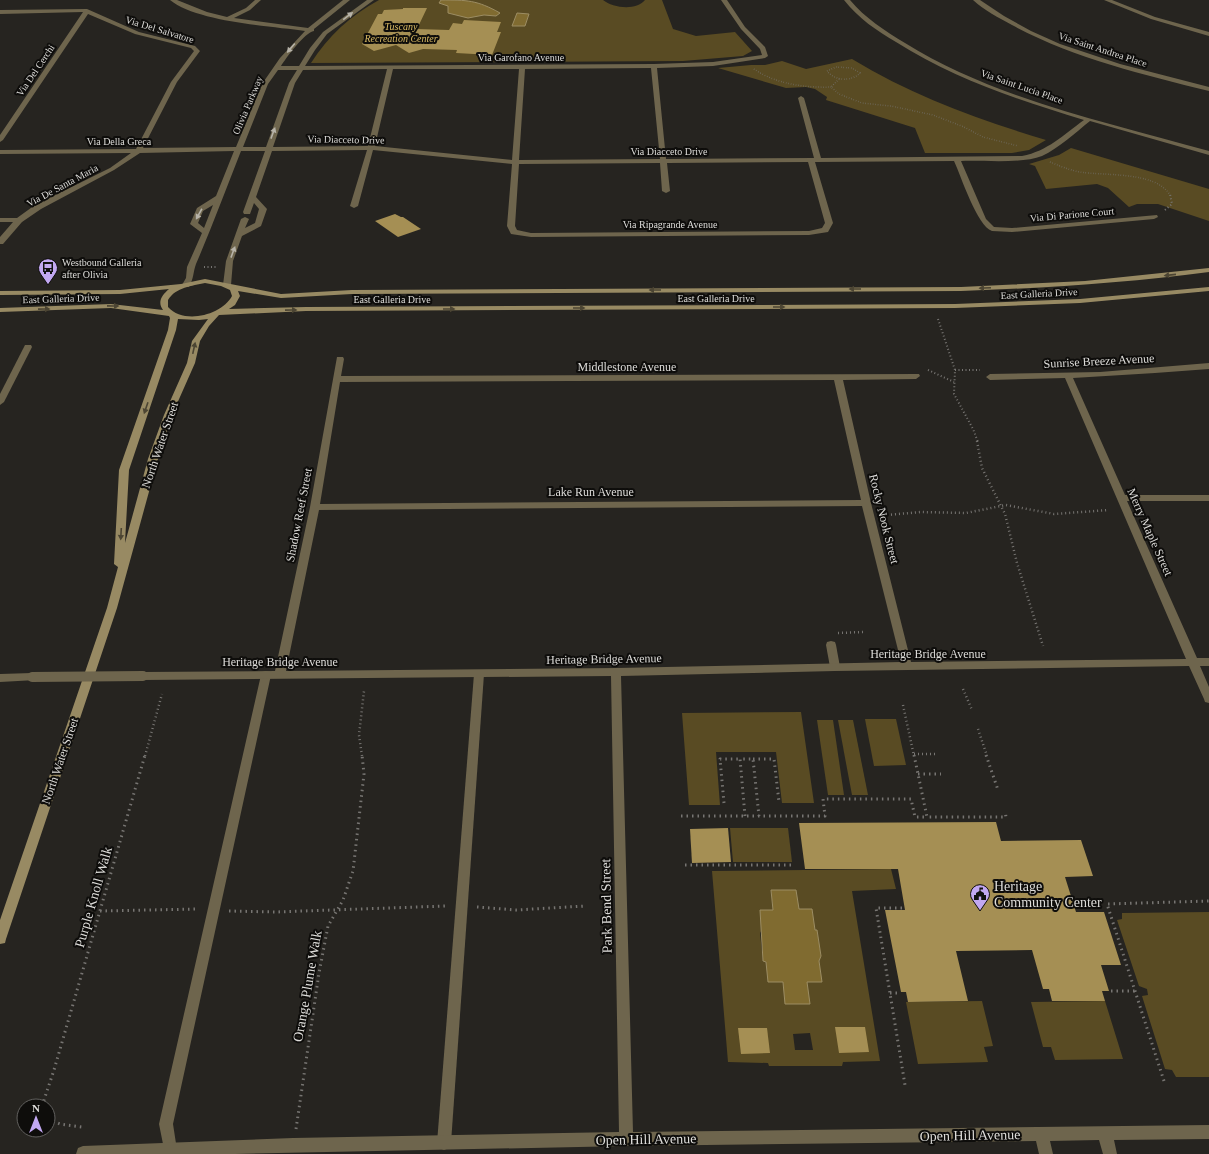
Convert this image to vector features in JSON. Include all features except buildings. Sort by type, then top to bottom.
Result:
[{"type":"main road","name":"East Galleria Drive","points":[[0,293],[120,292],[183,286],[205,281],[281,296],[367,292],[961,289],[1118,280],[1209,270]]},
{"type":"main road","points":[[171,314],[163,307],[163,301],[166,295],[183,286]]},
{"type":"main road","name":"North Water Street","points":[[0,939],[112,608],[153,459],[168,415],[191,363],[196,341],[206,326],[219,313],[230,307],[235,301],[236,295],[233,289],[228,286]]},
{"type":"main road","name":"East Galleria Drive","points":[[0,310],[111,306],[171,314],[186,318],[198,318],[219,313],[314,309],[955,306],[1080,302],[1209,289]]},
{"type":"main road","name":"North Water Street","points":[[118,582],[124,470],[172,330],[174,318],[171,314]]},
{"type":"street","points":[[173,0],[200,11],[229,18],[325,33]]},
{"type":"street","points":[[229,18],[248,9],[258,0]]},
{"type":"street","name":"Olivia Parkway","points":[[183,286],[190,278],[191,267],[265,84],[276,68],[308,30],[347,0]]},
{"type":"street","points":[[228,286],[226,272],[292,83],[300,68],[325,33],[371,0]]},
{"type":"street","name":"Via Garofano Avenue","points":[[276,68],[654,66],[713,64],[765,56],[763,48],[742,28],[724,0]]},
{"type":"street","name":"Via Saint Lucia Place","points":[[847,0],[852,6],[884,32],[907,48],[950,70],[996,90],[1209,153]]},
{"type":"street","name":"Via Saint Andrea Place","points":[[976,0],[1013,25],[1078,52],[1209,89]]},
{"type":"street","points":[[1107,0],[1153,18],[1209,34]]},
{"type":"street","name":"Via Del Salvatore","points":[[0,12],[87,11],[137,33],[193,47],[197,50],[174,82],[138,151]]},
{"type":"street","name":"Via Del Cerchi","points":[[0,140],[87,11]]},
{"type":"street","points":[[654,66],[666,191]]},
{"type":"street","points":[[354,206],[371,148],[391,67]]},
{"type":"street","points":[[516,162],[522,67]]},
{"type":"street","points":[[801,98],[814,160]]},
{"type":"street","name":"Via Diacceto Drive","points":[[239,150],[371,148],[516,162],[1022,158],[1038,155],[1048,150],[1090,119]]},
{"type":"street","name":"Via Della Greca","points":[[0,152],[239,150]]},
{"type":"street","name":"Via De Santa Maria","points":[[0,242],[18,220],[56,197],[112,169],[138,151]]},
{"type":"street","name":"Via Di Parione Court","points":[[957,159],[983,220],[992,229],[1012,230],[1154,217]]},
{"type":"street","name":"Via Ripagrande Avenue","points":[[516,162],[514,167],[511,226],[514,232],[531,235],[547,235],[809,233],[825,230],[829,223],[814,160]]},
{"type":"street","points":[[206,233],[194,224],[200,210],[219,197]]},
{"type":"street","points":[[240,234],[258,224],[261,216],[263,209],[252,197]]},
{"type":"street","points":[[0,220],[18,220]]},
{"type":"street","points":[[0,402],[4,388],[28,347]]},
{"type":"street","name":"Shadow Reef Street","points":[[280,675],[315,507],[338,379],[340,359]]},
{"type":"street","name":"Sunrise Breeze Avenue","points":[[990,377],[1068,376],[1209,366]]},
{"type":"street","name":"Middlestone Avenue","points":[[338,379],[916,376]]},
{"type":"street","name":"Merry Maple Street","points":[[1068,376],[1209,699]]},
{"type":"street","name":"Rocky Nook Street","points":[[838,377],[866,503],[908,666]]},
{"type":"street","points":[[1121,498],[1209,498]]},
{"type":"street","name":"Lake Run Avenue","points":[[315,507],[866,503]]},
{"type":"street","points":[[831,645],[835,667]]},
{"type":"street","name":"Heritage Bridge Avenue","points":[[0,678],[479,674],[1209,662]]},
{"type":"street","name":"Park Bend Street","points":[[616,672],[626,1139]]},
{"type":"street","points":[[444,1144],[479,674]]},
{"type":"street","points":[[170,1152],[166,1124],[266,675]]},
{"type":"street","name":"Open Hill Avenue","points":[[83,1153],[170,1152],[294,1145],[444,1144],[626,1139],[1209,1132]]},
{"type":"street","points":[[1041,1134],[1046,1154]]},
{"type":"street","points":[[1105,1134],[1110,1154]]},
{"type":"path","points":[[751,64],[760,74],[791,83],[796,86],[817,89],[831,87],[839,78],[854,78],[860,73],[856,69],[836,66],[827,71],[830,76],[839,78]]},
{"type":"path","points":[[831,87],[839,94],[862,103],[891,106],[933,115],[964,127],[983,137],[1012,143],[1023,148]]},
{"type":"path","points":[[1046,160],[1070,170],[1132,176],[1158,184],[1170,194],[1173,199],[1172,204],[1154,217]]},
{"type":"path","points":[[199,267],[218,267]]},
{"type":"path","points":[[938,320],[956,370],[954,394],[973,429],[978,443],[982,468],[1005,514],[1019,570],[1043,646]]},
{"type":"path","points":[[925,370],[954,382]]},
{"type":"path","points":[[956,370],[981,370]]},
{"type":"path","points":[[887,515],[921,512],[966,513],[1002,506],[1022,507],[1054,514],[1109,510]]},
{"type":"path","points":[[836,633],[864,632]]},
{"type":"path","points":[[963,689],[972,710]]},
{"type":"path","name":"Orange Plume Walk","points":[[294,1145],[318,973],[328,926],[343,900],[353,871],[364,774],[359,735],[364,692]]},
{"type":"path","name":"Purple Knoll Walk","points":[[44,1098],[100,912],[162,694]]},
{"type":"path","points":[[903,705],[927,817]]},
{"type":"path","points":[[978,729],[998,790]]},
{"type":"path","points":[[914,754],[937,754]]},
{"type":"path","points":[[724,803],[720,759],[774,760],[779,802]]},
{"type":"path","points":[[740,759],[745,816]]},
{"type":"path","points":[[753,759],[759,816]]},
{"type":"path","points":[[918,774],[941,774]]},
{"type":"path","points":[[682,816],[825,816],[824,799],[911,799],[915,817],[1006,817],[1005,811]]},
{"type":"path","points":[[685,865],[791,865]]},
{"type":"path","points":[[1164,1081],[1107,904],[1209,901]]},
{"type":"path","points":[[227,910],[275,912],[449,906]]},
{"type":"path","points":[[477,907],[516,910],[585,906]]},
{"type":"path","points":[[902,908],[876,908],[905,1085]]},
{"type":"path","points":[[100,912],[200,909]]},
{"type":"path","points":[[1111,991],[1136,991]]},
{"type":"path","points":[[890,993],[897,993]]},
{"type":"path","points":[[56,1124],[65,1126],[82,1127]]},
{"type":"green space","name":"Tuscany Recreation Center","points":[[379,0],[603,0],[613,5],[630,7],[636,6],[645,0],[662,0],[673,29],[696,36],[735,32],[752,51],[743,56],[683,61],[311,63],[325,44],[341,27],[359,12]]},
{"type":"green space","points":[[852,59],[923,96],[996,124],[1046,140],[1029,150],[1012,153],[925,153],[915,128],[826,100],[827,97],[815,89],[806,87],[786,88],[718,68],[765,65],[782,61],[806,69]]},
{"type":"green space","points":[[1071,148],[1209,189],[1209,221],[1158,204],[1137,204],[1129,207],[1108,188],[1097,184],[1046,189],[1035,166],[1029,164],[1059,155]]},
{"type":"green space","points":[[801,712],[814,803],[782,803],[776,752],[716,752],[720,805],[689,805],[682,713]]},
{"type":"green space","points":[[865,719],[896,719],[906,765],[874,766]]},
{"type":"green space","points":[[817,720],[833,720],[844,795],[828,795]]},
{"type":"green space","points":[[838,720],[853,720],[868,795],[852,795]]},
{"type":"green space","points":[[730,828],[788,828],[792,862],[733,862]]},
{"type":"green space","points":[[891,869],[896,889],[852,891],[880,1061],[843,1062],[842,1066],[769,1066],[768,1063],[728,1062],[712,871]],"holes":[[[771,890],[799,909],[817,931],[821,956],[819,961],[821,982],[807,982],[763,961],[760,933],[773,910]],[[810,1033],[813,1050],[795,1050],[793,1034]]]},
{"type":"green space","points":[[1209,912],[1209,1077],[1176,1077],[1172,1070],[1165,1069],[1142,996],[1148,995],[1147,989],[1139,986],[1117,920],[1122,919],[1122,913]]},
{"type":"green space","points":[[982,1001],[993,1046],[984,1047],[988,1062],[918,1064],[906,1002]]},
{"type":"green space","points":[[1105,1001],[1123,1059],[1055,1060],[1051,1047],[1043,1047],[1031,1002]]},
{"type":"shaded area","points":[[441,0],[458,0],[478,3],[500,13],[496,16],[484,15],[468,18],[448,13],[448,6],[439,3]]},
{"type":"shaded area","points":[[517,13],[529,14],[525,26],[512,26]]},
{"type":"shaded area","points":[[771,890],[796,890],[799,909],[812,909],[821,956],[819,961],[822,982],[807,982],[810,1004],[785,1004],[783,982],[768,982],[766,962],[763,961],[760,910],[773,910]]},
{"type":"place","name":"Westbound Galleria after Olivia","points":[[48,285]]},
{"type":"place","name":"Heritage Community Center","points":[[980,911]]}]
